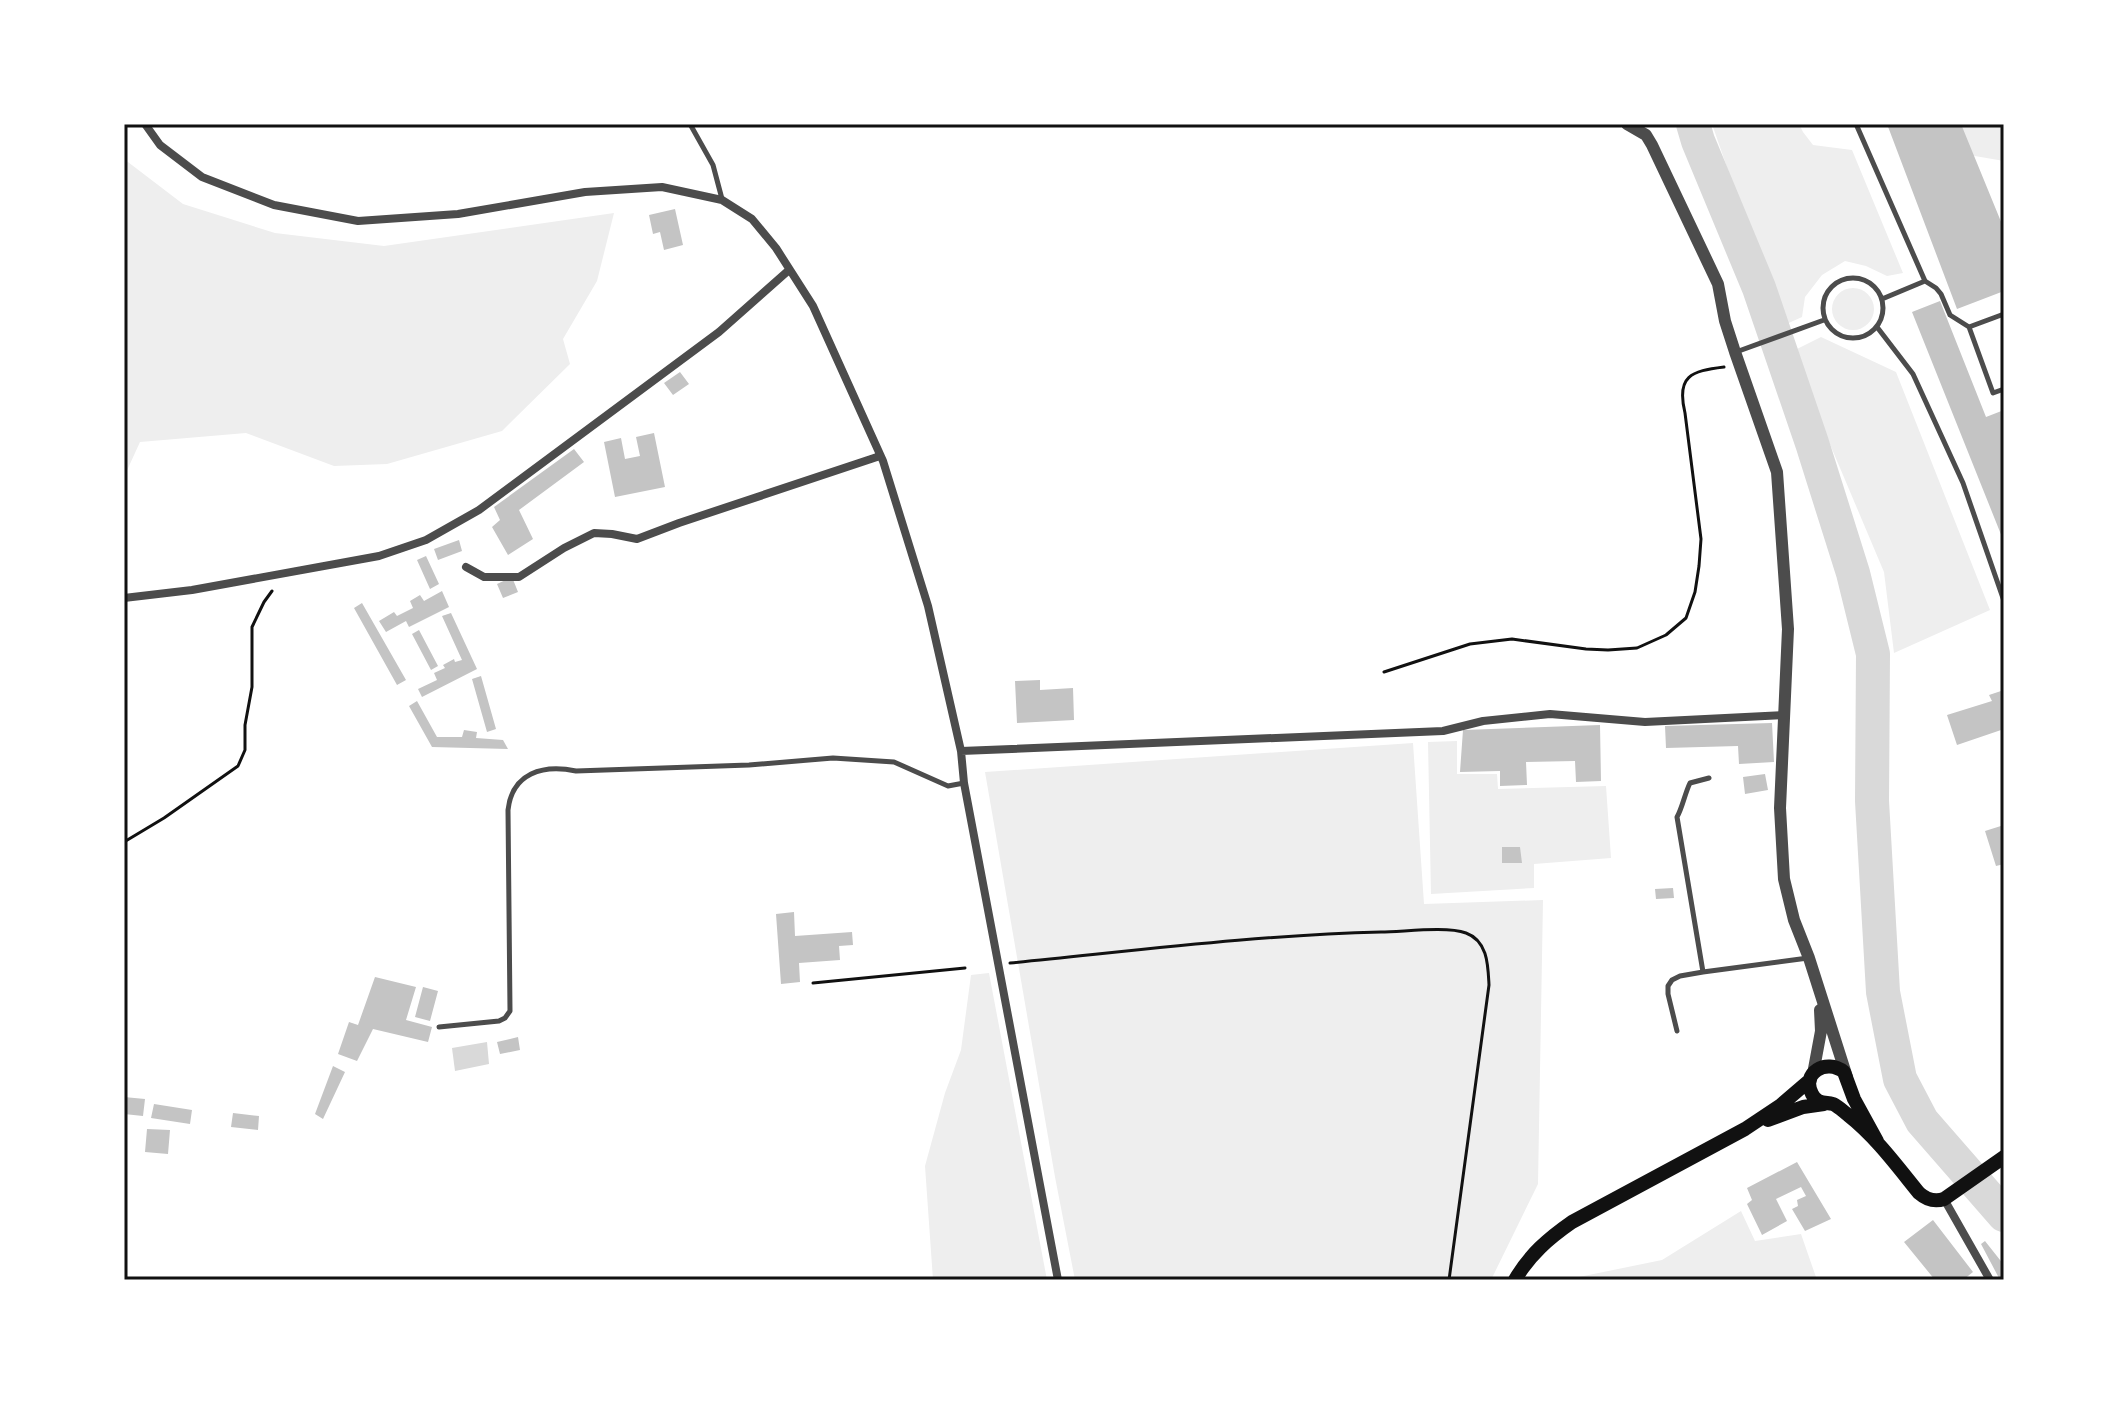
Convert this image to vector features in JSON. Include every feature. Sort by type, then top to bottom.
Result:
[{"type":"main road","points":[[1515,1280],[1538,1249],[1572,1222],[1745,1129],[1781,1105],[1819,1068],[1838,1067],[1848,1080],[1854,1099],[1877,1141]]},
{"type":"main road","points":[[1812,1077],[1810,1090],[1813,1096],[1852,1117],[1877,1141],[1919,1193],[1934,1201],[1948,1196],[2001,1158]]},
{"type":"main road","points":[[1745,1129],[1796,1109],[1843,1099],[1847,1094],[1848,1080]]},
{"type":"street","points":[[145,124],[160,145],[202,177],[274,205],[358,221],[458,214],[585,192],[662,187],[722,200],[752,219],[776,248],[813,306],[880,456],[928,606],[961,751],[964,783],[1058,1280]]},
{"type":"street","points":[[1627,124],[1646,135],[1652,145],[1718,284],[1725,321],[1777,472],[1788,629],[1780,808],[1784,879],[1848,1080]]},
{"type":"street","points":[[124,598],[192,590],[379,556],[426,540],[479,510],[719,332],[789,270]]},
{"type":"street","points":[[466,567],[484,577],[519,577],[594,533],[637,539],[880,456]]},
{"type":"street","points":[[961,751],[1443,731],[1483,721],[1550,714],[1645,722],[1785,715]]},
{"type":"street","points":[[1812,1077],[1821,1031],[1819,991]]},
{"type":"street","points":[[1948,1196],[1990,1280]]},
{"type":"lane","points":[[690,124],[713,165],[722,200]]},
{"type":"lane","points":[[1856,124],[1925,281],[1941,294],[1950,315],[1969,327],[1993,393],[2004,389]]},
{"type":"lane","points":[[1861,279],[1877,290],[1882,299],[1882,319],[1869,334],[1859,338],[1838,336],[1824,320],[1823,301],[1827,292],[1842,280],[1861,279]]},
{"type":"lane","points":[[1882,299],[1925,281]]},
{"type":"lane","points":[[1969,327],[2004,314]]},
{"type":"lane","points":[[1737,359],[1754,346],[1824,320]]},
{"type":"lane","points":[[1877,327],[1913,374],[1963,483],[2004,601]]},
{"type":"lane","points":[[439,1027],[499,1021],[510,1011],[508,810],[509,797],[523,777],[560,767],[592,771],[749,765],[833,758],[894,762],[948,786],[964,783]]},
{"type":"lane","points":[[1703,972],[1677,817],[1690,783],[1709,778]]},
{"type":"lane","points":[[1677,1031],[1668,994],[1672,980],[1703,972],[1809,958]]},
{"type":"path","points":[[1384,672],[1470,644],[1512,639],[1586,649],[1637,648],[1666,635],[1686,618],[1695,592],[1701,539],[1681,395],[1687,379],[1699,370],[1737,359]]},
{"type":"path","points":[[124,842],[238,766],[245,750],[245,725],[252,687],[252,627],[273,590],[268,576]]},
{"type":"path","points":[[998,966],[1352,933],[1451,931],[1468,934],[1480,942],[1486,955],[1489,985],[1449,1280]]},
{"type":"path","points":[[813,983],[965,968]]},
{"type":"shaded area","points":[[1712,124],[1799,124],[1813,145],[1852,150],[1903,273],[1887,276],[1845,261],[1822,275],[1805,297],[1802,317],[1782,326]]},
{"type":"shaded area","points":[[1954,124],[2004,124],[2004,161],[1969,155]]},
{"type":"shaded area","points":[[124,159],[183,204],[275,233],[384,246],[614,213],[597,281],[563,339],[570,364],[502,431],[387,464],[334,466],[246,433],[140,442],[124,477]]},
{"type":"shaded area","points":[[1853,288],[1868,294],[1874,309],[1868,324],[1853,330],[1838,324],[1832,309],[1838,294]]},
{"type":"shaded area","points":[[1821,337],[1896,372],[1990,610],[1894,653],[1884,572],[1791,352]]},
{"type":"shaded area","points":[[1457,741],[1457,774],[1497,774],[1498,789],[1606,786],[1611,858],[1534,864],[1534,888],[1431,894],[1428,742]]},
{"type":"shaded area","points":[[1413,743],[1424,904],[1543,900],[1538,1184],[1491,1280],[1075,1280],[985,772]]},
{"type":"shaded area","points":[[989,973],[1047,1280],[933,1280],[925,1166],[945,1093],[961,1050],[971,975]]},
{"type":"shaded area","points":[[487,1042],[489,1064],[455,1071],[452,1048]]},
{"type":"shaded area","points":[[1741,1211],[1755,1241],[1801,1234],[1817,1280],[1572,1280],[1662,1260]]},
{"type":"building","points":[[1887,124],[1961,124],[2004,229],[2004,291],[1957,309]]},
{"type":"building","points":[[675,209],[683,245],[664,250],[660,232],[653,234],[649,215]]},
{"type":"building","points":[[1940,301],[1986,417],[2004,410],[2004,542],[1912,312]]},
{"type":"building","points":[[680,372],[689,384],[673,395],[664,383]]},
{"type":"building","points":[[654,433],[665,487],[615,497],[604,442],[621,438],[625,459],[640,456],[636,437]]},
{"type":"building","points":[[574,449],[584,462],[519,510],[533,539],[508,555],[492,527],[500,520],[494,507]]},
{"type":"building","points":[[459,540],[462,551],[438,560],[434,549]]},
{"type":"building","points":[[426,556],[439,584],[430,589],[417,560]]},
{"type":"building","points":[[512,577],[518,592],[503,598],[497,584]]},
{"type":"building","points":[[442,591],[449,607],[409,627],[406,621],[386,632],[379,621],[394,612],[397,616],[413,608],[410,601],[420,595],[424,601]]},
{"type":"building","points":[[362,603],[406,680],[397,685],[354,608]]},
{"type":"building","points":[[451,613],[477,669],[422,697],[418,689],[437,680],[434,673],[454,659],[455,662],[462,660],[442,616]]},
{"type":"building","points":[[419,630],[438,666],[431,670],[412,634]]},
{"type":"building","points":[[481,676],[496,729],[487,732],[472,679]]},
{"type":"building","points":[[1040,680],[1040,690],[1073,688],[1074,720],[1017,723],[1015,681]]},
{"type":"building","points":[[2004,690],[2004,729],[1957,745],[1947,715],[1992,701],[1989,695]]},
{"type":"building","points":[[417,701],[437,737],[462,737],[464,730],[477,732],[476,738],[503,740],[508,749],[432,747],[409,706]]},
{"type":"building","points":[[1772,723],[1774,762],[1739,764],[1738,746],[1666,748],[1665,726]]},
{"type":"building","points":[[1600,725],[1601,781],[1576,782],[1575,761],[1526,762],[1527,785],[1500,786],[1500,771],[1460,772],[1463,730]]},
{"type":"building","points":[[1765,774],[1768,790],[1745,794],[1743,777]]},
{"type":"building","points":[[2004,825],[2004,864],[1996,866],[1985,831]]},
{"type":"building","points":[[1502,847],[1520,847],[1522,863],[1502,863]]},
{"type":"building","points":[[1673,888],[1674,898],[1656,899],[1655,889]]},
{"type":"building","points":[[794,912],[795,936],[852,932],[853,945],[839,946],[840,960],[799,963],[800,982],[781,984],[776,914]]},
{"type":"building","points":[[375,977],[416,987],[406,1020],[432,1027],[428,1042],[373,1029],[357,1061],[338,1054],[349,1022],[358,1025]]},
{"type":"building","points":[[423,987],[438,991],[430,1021],[415,1017]]},
{"type":"building","points":[[518,1037],[520,1050],[500,1054],[497,1042]]},
{"type":"building","points":[[333,1066],[345,1072],[323,1119],[315,1114]]},
{"type":"building","points":[[124,1097],[145,1099],[143,1116],[124,1114]]},
{"type":"building","points":[[154,1104],[192,1110],[190,1124],[151,1118]]},
{"type":"building","points":[[233,1113],[259,1116],[258,1130],[231,1127]]},
{"type":"building","points":[[147,1129],[170,1130],[168,1154],[145,1152]]},
{"type":"building","points":[[1797,1162],[1831,1219],[1805,1231],[1792,1209],[1798,1206],[1797,1200],[1806,1196],[1801,1187],[1776,1199],[1787,1221],[1762,1235],[1747,1204],[1752,1200],[1747,1188]]},
{"type":"building","points":[[1933,1220],[1973,1272],[1963,1280],[1935,1280],[1904,1242]]},
{"type":"building","points":[[1985,1241],[2004,1265],[2004,1280],[2000,1280],[1981,1244]]},
{"type":"waterway","points":[[1693,124],[1759,288],[1812,443],[1853,573],[1873,654],[1872,801],[1883,992],[1900,1079],[1922,1121],[2004,1215]]}]
